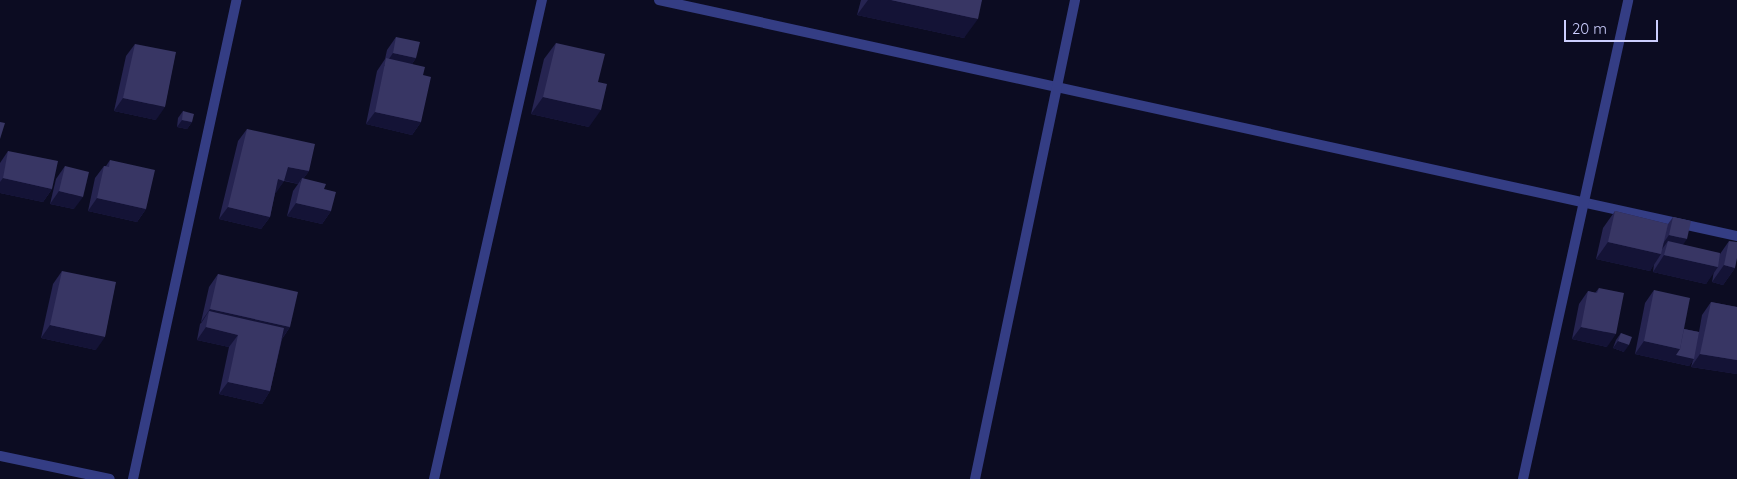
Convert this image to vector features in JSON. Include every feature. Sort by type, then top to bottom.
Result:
[{"type":"street","points":[[133,479],[237,0]]},
{"type":"street","points":[[434,479],[542,0]]},
{"type":"street","points":[[659,0],[1737,236]]},
{"type":"street","points":[[975,479],[1055,88],[1075,0]]},
{"type":"street","points":[[1523,479],[1628,0]]},
{"type":"street","points":[[0,456],[110,479]]},
{"type":"building","points":[[891,0],[982,0],[978,19]]},
{"type":"building","points":[[396,37],[420,42],[416,58],[393,53]]},
{"type":"building","points":[[556,43],[605,54],[598,82],[607,84],[601,110],[543,97]]},
{"type":"building","points":[[135,44],[176,52],[165,107],[123,98]]},
{"type":"building","points":[[386,58],[425,67],[423,75],[431,77],[421,122],[375,112]]},
{"type":"building","points":[[183,111],[194,114],[192,122],[182,120]]},
{"type":"building","points":[[0,122],[5,123],[0,139]]},
{"type":"building","points":[[247,129],[315,144],[309,171],[288,167],[284,181],[278,179],[270,217],[228,207]]},
{"type":"building","points":[[8,151],[58,161],[52,189],[3,178]]},
{"type":"building","points":[[110,160],[155,170],[146,209],[97,198],[104,166],[109,167]]},
{"type":"building","points":[[65,166],[89,172],[83,197],[59,191]]},
{"type":"building","points":[[302,178],[326,184],[324,189],[336,192],[331,211],[296,203]]},
{"type":"building","points":[[1615,211],[1668,224],[1661,254],[1608,242]]},
{"type":"building","points":[[1673,217],[1691,221],[1687,239],[1669,235]]},
{"type":"building","points":[[1668,241],[1720,253],[1718,267],[1664,255]]},
{"type":"building","points":[[1729,241],[1737,242],[1735,268],[1724,265]]},
{"type":"building","points":[[62,271],[116,282],[105,337],[50,325]]},
{"type":"building","points":[[218,274],[298,292],[290,327],[210,309]]},
{"type":"building","points":[[1599,288],[1624,293],[1616,334],[1581,327],[1588,291],[1597,293]]},
{"type":"building","points":[[1654,290],[1690,298],[1680,349],[1644,341]]},
{"type":"building","points":[[1711,302],[1737,307],[1737,360],[1700,354]]},
{"type":"building","points":[[209,311],[284,328],[270,391],[228,382],[238,335],[206,327]]},
{"type":"building","points":[[1684,329],[1699,332],[1694,359],[1676,355],[1680,349]]},
{"type":"building","points":[[1621,333],[1632,337],[1629,345],[1618,341]]}]
